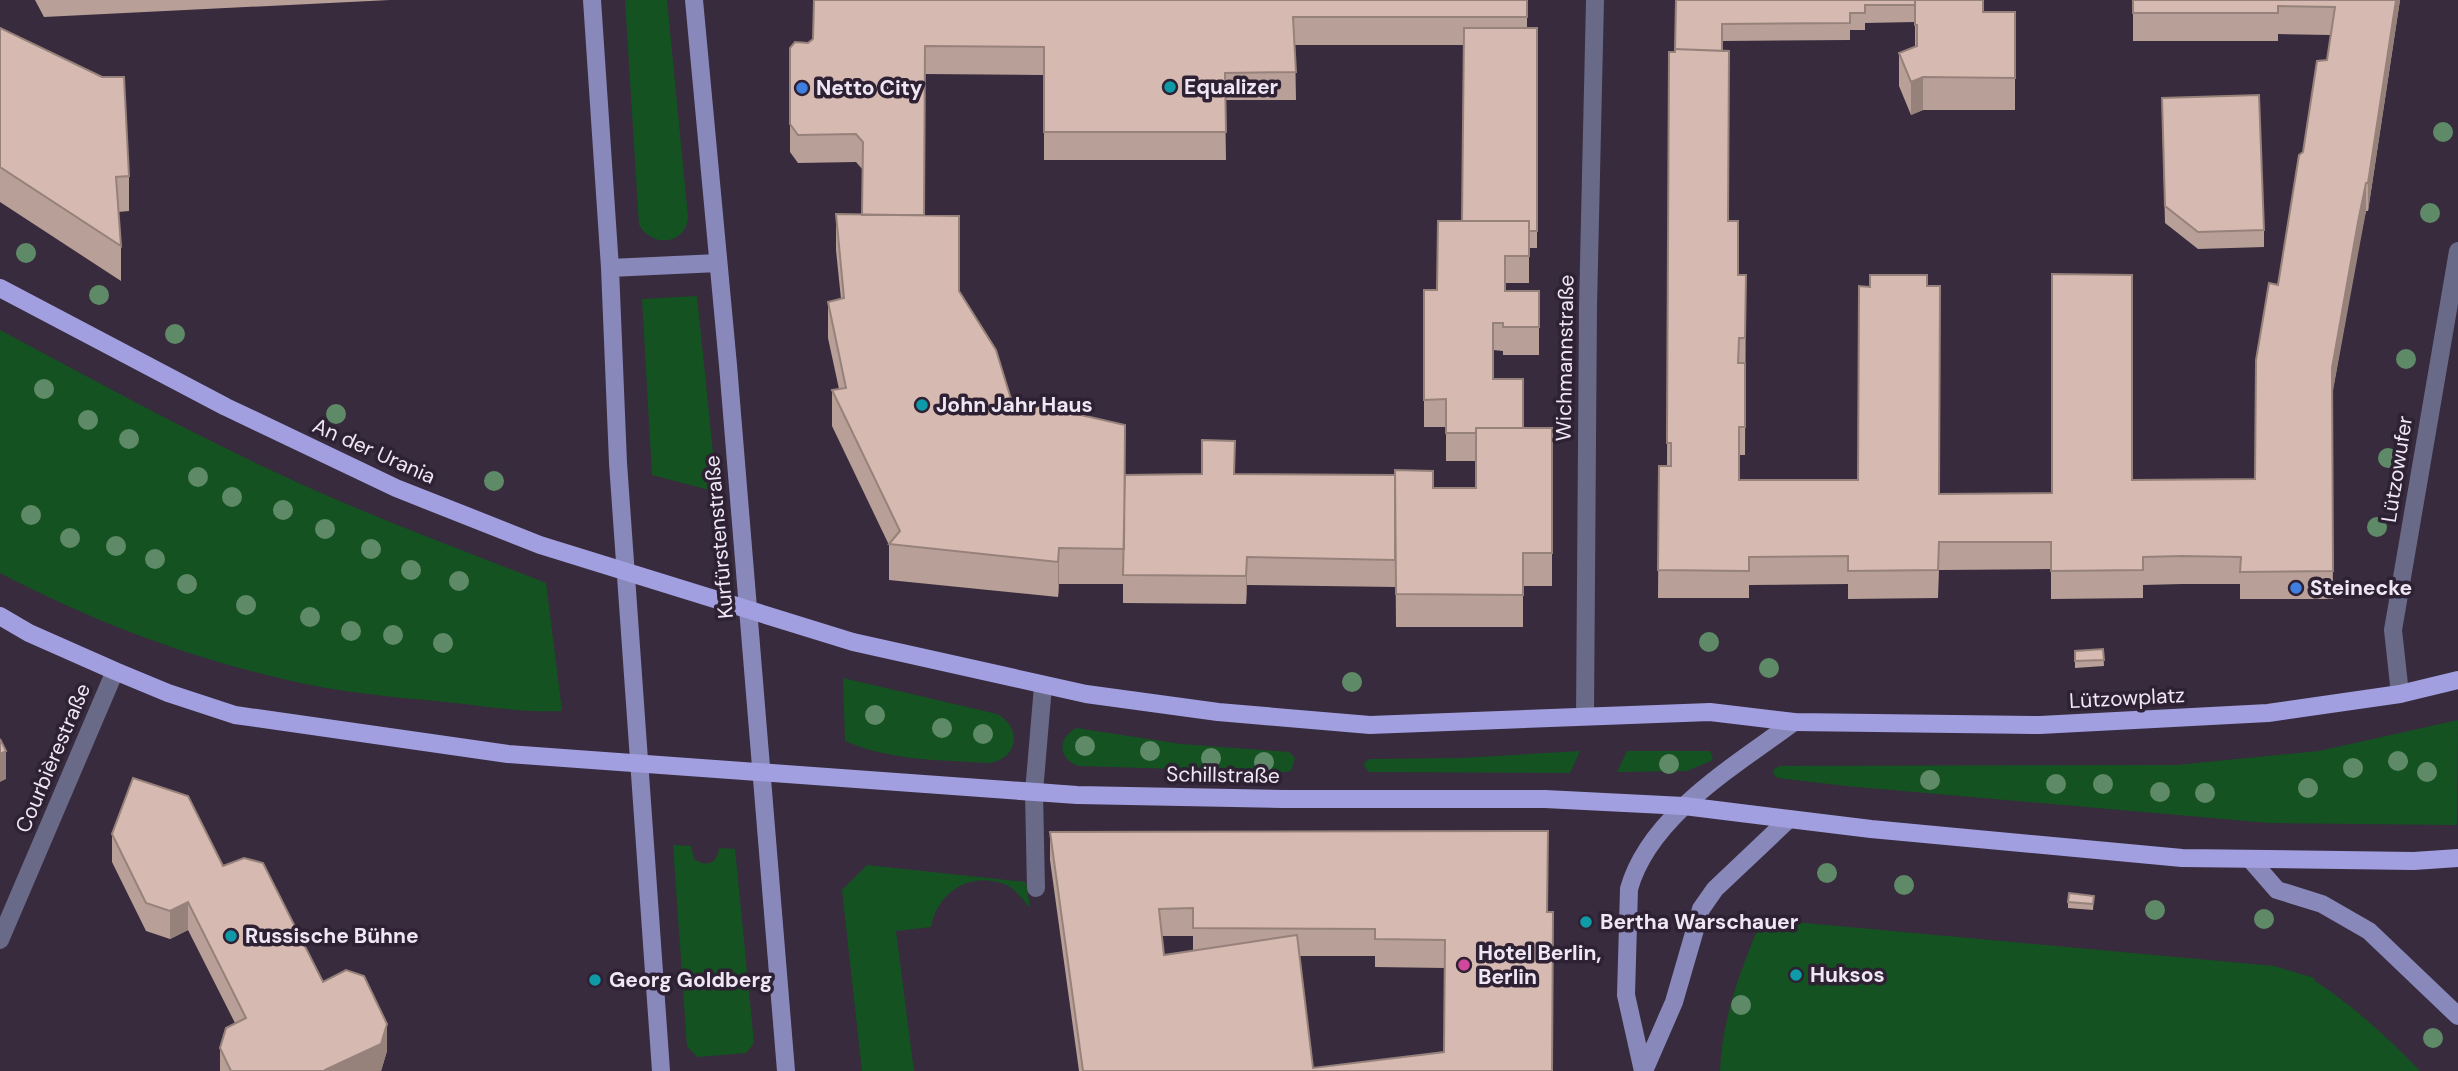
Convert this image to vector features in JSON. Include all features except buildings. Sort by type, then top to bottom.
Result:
[{"type":"main road","points":[[592,0],[610,268],[616,435],[661,1071]]},
{"type":"main road","name":"Kurfürstenstraße","points":[[694,0],[786,1071]]},
{"type":"main road","points":[[610,268],[718,263]]},
{"type":"main road","name":"An der Urania","points":[[0,288],[226,407],[396,488],[540,545],[748,611]]},
{"type":"main road","points":[[748,611],[853,642],[1043,686],[1218,712],[1370,725],[1585,716]]},
{"type":"main road","points":[[0,616],[29,633],[115,671],[168,693],[235,715],[467,750],[762,773]]},
{"type":"main road","name":"Lützowplatz","points":[[1585,716],[1710,712],[1794,722],[1975,725],[2067,723],[2269,713],[2400,694],[2458,680]]},
{"type":"main road","points":[[1644,1071],[1626,995],[1629,889],[1642,856],[1684,806],[1794,722]]},
{"type":"main road","name":"Schillstraße","points":[[762,773],[1034,792],[1270,799],[1545,799],[1684,806]]},
{"type":"main road","points":[[1684,806],[1871,829],[2182,858],[2414,861],[2458,859]]},
{"type":"main road","points":[[1644,1071],[1674,1002],[1701,909],[1715,889],[1789,819]]},
{"type":"main road","points":[[2250,859],[2277,890],[2322,904],[2369,931],[2458,1016]]},
{"type":"street","name":"Wichmannstraße","points":[[1585,716],[1588,307],[1595,0]]},
{"type":"street","name":"Lützowufer","points":[[2400,694],[2393,630],[2458,251]]},
{"type":"street","name":"Courbièrestraße","points":[[0,940],[115,671]]},
{"type":"street","points":[[1037,888],[1034,792],[1043,686]]},
{"type":"green space","points":[[625,0],[667,0],[688,217],[681,233],[668,240],[652,237],[639,225]]},
{"type":"green space","points":[[697,296],[717,492],[652,475],[642,299]]},
{"type":"green space","points":[[0,330],[162,416],[295,481],[402,527],[546,583],[562,711],[519,710],[385,696],[323,687],[246,670],[138,635],[68,606],[0,573]]},
{"type":"green space","points":[[843,678],[997,714],[1011,727],[1014,742],[1006,755],[989,763],[898,756],[862,748],[845,741]]},
{"type":"green space","points":[[2458,720],[2457,825],[2269,823],[1846,786],[1778,778],[1773,774],[1774,769],[1780,766],[2176,765],[2319,751]]},
{"type":"green space","points":[[1076,728],[1181,744],[1289,752],[1295,758],[1291,771],[1284,772],[1078,766],[1071,763],[1062,748],[1065,737]]},
{"type":"green space","points":[[1580,751],[1570,773],[1369,772],[1364,766],[1370,759],[1462,758]]},
{"type":"green space","points":[[1627,751],[1710,751],[1713,758],[1687,771],[1617,772]]},
{"type":"green space","points":[[673,845],[691,846],[694,859],[703,863],[714,860],[719,848],[735,849],[754,1043],[746,1053],[697,1057],[687,1046]]},
{"type":"green space","points":[[867,865],[1026,882],[1030,908],[1006,885],[988,880],[965,883],[956,888],[940,905],[931,927],[896,931],[914,1071],[862,1071],[842,890]]},
{"type":"green space","points":[[1762,919],[2274,966],[2314,978],[2370,1023],[2420,1071],[1720,1071],[1724,1032],[1734,993]]},
{"type":"place","name":"Equalizer","points":[[1170,87]]},
{"type":"place","name":"Netto City","points":[[802,88]]},
{"type":"place","name":"John Jahr Haus","points":[[922,405]]},
{"type":"place","name":"Steinecke","points":[[2296,588]]},
{"type":"place","name":"Bertha Warschauer","points":[[1586,922]]},
{"type":"place","name":"Russische Bühne","points":[[231,936]]},
{"type":"place","name":"Hotel Berlin, Berlin","points":[[1464,965]]},
{"type":"place","name":"Huksos","points":[[1796,975]]},
{"type":"place","name":"Georg Goldberg","points":[[595,980]]}]
